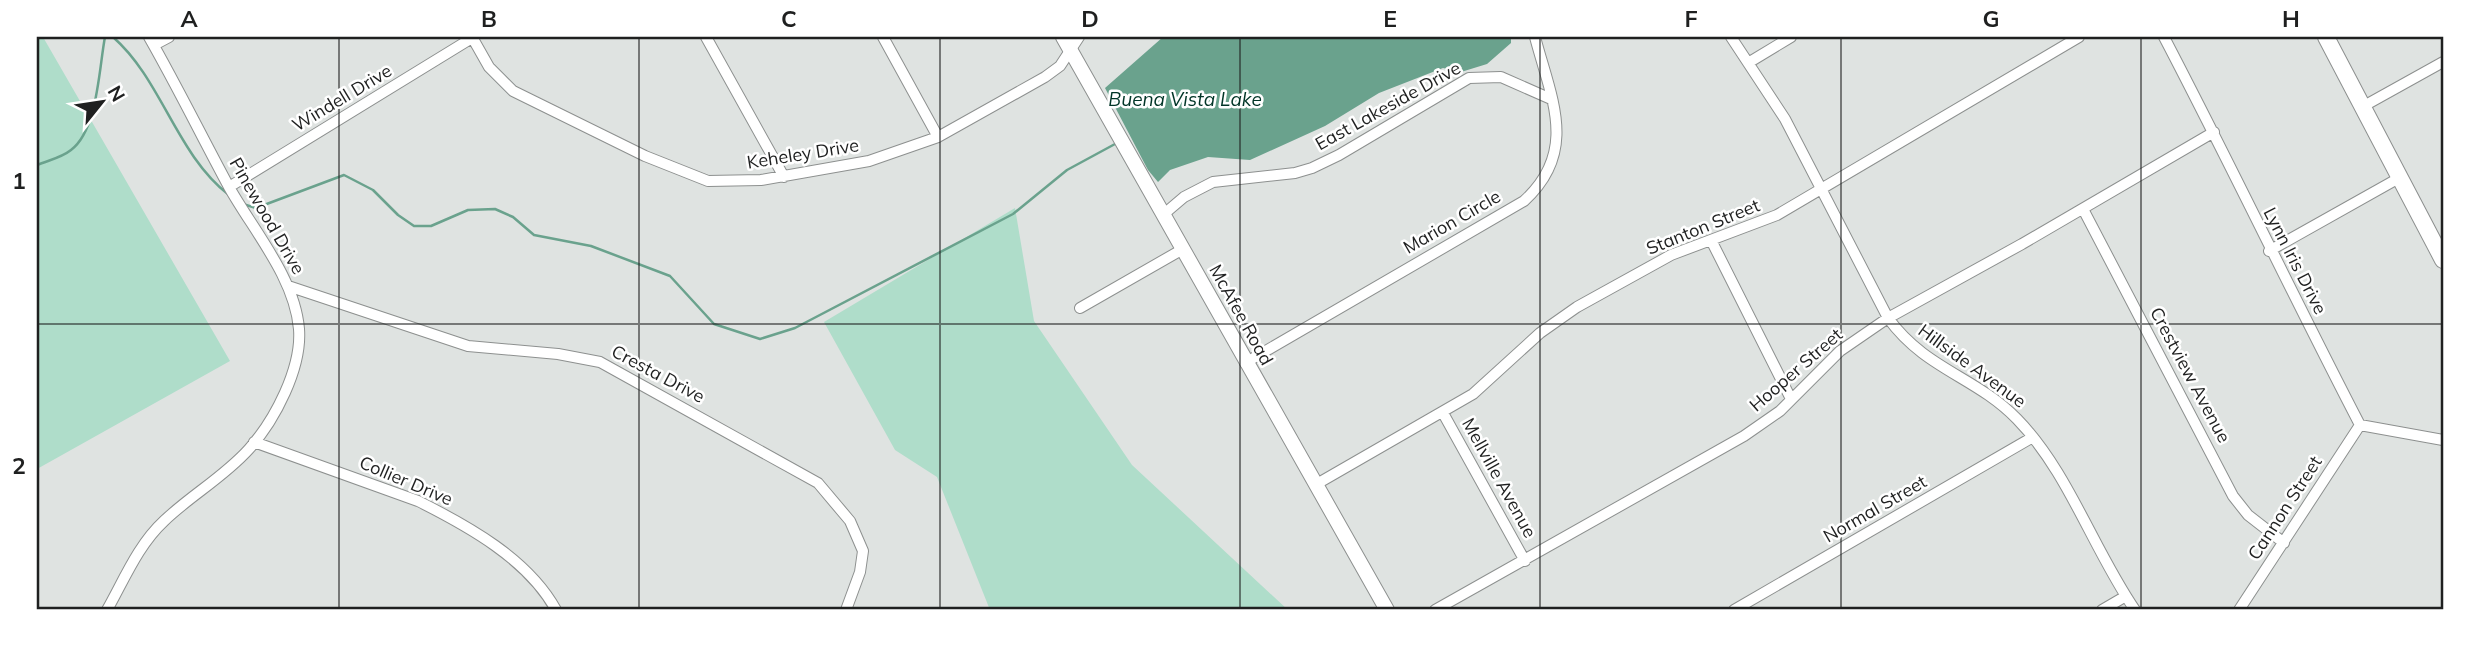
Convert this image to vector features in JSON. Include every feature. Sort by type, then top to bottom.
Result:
[{"type":"main road","points":[[2326,37],[2443,260]]},
{"type":"street","points":[[151,41],[169,37]]},
{"type":"street","points":[[706,37],[784,177]]},
{"type":"street","points":[[883,37],[938,137]]},
{"type":"street","name":"Marion Circle","points":[[1245,363],[1524,201],[1541,183],[1554,160],[1558,135],[1535,37]]},
{"type":"street","name":"Hillside Avenue","points":[[1731,37],[1785,119],[1888,318],[1906,342],[1933,363],[1969,381],[1999,403],[2033,437],[2135,610]]},
{"type":"street","points":[[1748,63],[1791,37]]},
{"type":"street","name":"Stanton Street","points":[[1315,485],[1473,394],[1540,333],[1577,307],[1671,255],[1777,215],[2079,37]]},
{"type":"street","name":"Lynn Iris Drive","points":[[2164,37],[2214,132],[2269,251],[2360,425]]},
{"type":"street","name":"Keheley Drive","points":[[472,38],[489,67],[513,91],[645,156],[708,181],[784,177],[869,161],[938,137],[1060,66],[1070,40]]},
{"type":"street","name":"Windell Drive","points":[[229,187],[472,38]]},
{"type":"street","name":"McAfee Road","points":[[1070,40],[1245,363],[1387,610]]},
{"type":"street","name":"Pinewood Drive","points":[[107,610],[130,565],[156,529],[184,503],[227,471],[254,442],[281,398],[298,354],[299,327],[288,286],[229,187],[151,41]]},
{"type":"street","points":[[2362,107],[2443,62]]},
{"type":"street","name":"East Lakeside Drive","points":[[1164,214],[1184,197],[1213,182],[1295,173],[1330,160],[1469,78],[1501,77],[1551,99]]},
{"type":"street","name":"Hooper Street","points":[[1435,610],[1744,436],[1780,411],[1840,351],[1888,318],[2214,132]]},
{"type":"street","points":[[2269,251],[2399,178]]},
{"type":"street","name":"Crestview Avenue","points":[[2083,209],[2233,496],[2248,515],[2284,543]]},
{"type":"street","points":[[1711,240],[1791,399]]},
{"type":"street","points":[[1080,308],[1183,249]]},
{"type":"street","name":"Cresta Drive","points":[[288,286],[468,346],[558,354],[600,362],[818,483],[850,521],[863,551],[860,572],[846,610]]},
{"type":"street","name":"Mellville Avenue","points":[[1443,413],[1525,561]]},
{"type":"street","points":[[2360,425],[2443,440]]},
{"type":"street","name":"Cannon Street","points":[[2239,610],[2360,425]]},
{"type":"street","name":"Normal Street","points":[[1734,610],[2033,437]]},
{"type":"street","name":"Collier Drive","points":[[254,442],[418,501],[443,514],[521,568],[541,587],[556,610]]},
{"type":"street","points":[[2102,610],[2126,596]]},
{"type":"shaded area","points":[[37,37],[43,37],[230,361],[37,469]]},
{"type":"shaded area","points":[[1015,208],[1034,321],[1132,465],[1288,610],[990,610],[937,477],[895,450],[824,322]]},
{"type":"water","name":"Buena Vista Lake","points":[[1163,37],[1511,37],[1511,43],[1487,64],[1461,72],[1443,68],[1379,93],[1325,126],[1250,160],[1208,157],[1170,170],[1158,182],[1148,170],[1105,88]]},
{"type":"waterway","points":[[37,165],[71,150],[87,128],[96,97],[105,37]]},
{"type":"waterway","points":[[113,37],[130,54],[144,74],[195,159],[229,195]]},
{"type":"waterway","points":[[243,204],[256,208],[344,175],[373,190],[398,215],[414,226],[431,226],[468,210],[495,209],[513,217],[534,235],[591,246],[670,276],[714,324],[760,339],[795,328],[1013,214],[1067,170],[1115,144]]}]
